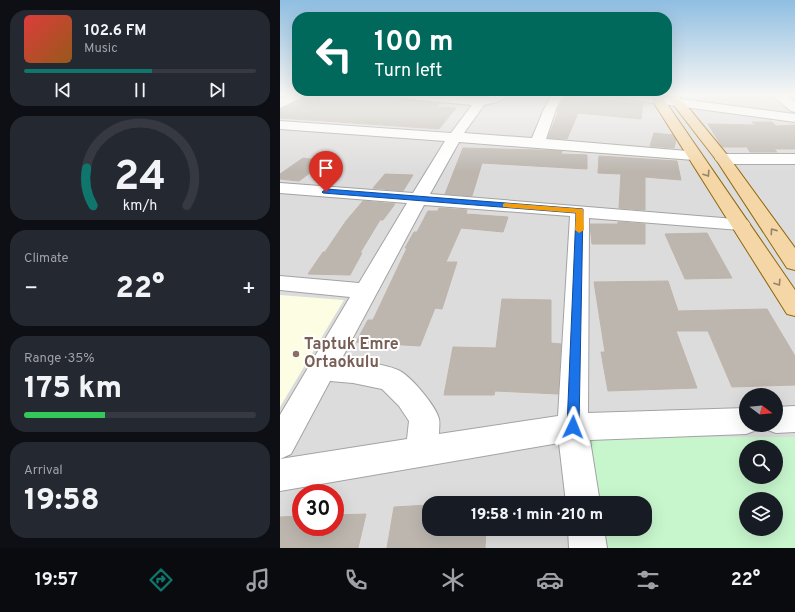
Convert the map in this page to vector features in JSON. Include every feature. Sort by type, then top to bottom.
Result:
[{"type":"main road","points":[[679,121],[694,155],[795,308]]},
{"type":"main road","points":[[689,121],[722,159],[795,263]]},
{"type":"street","points":[[280,444],[418,199],[454,138],[467,121]]},
{"type":"street","points":[[538,142],[546,121]]},
{"type":"street","points":[[280,125],[454,138],[538,142],[694,155]]},
{"type":"street","points":[[722,159],[795,159]]},
{"type":"street","points":[[280,188],[740,224]]},
{"type":"street","points":[[580,211],[573,427],[582,496]]},
{"type":"street","points":[[280,283],[365,291]]},
{"type":"street","points":[[322,369],[353,372],[390,379],[409,397],[424,419],[422,452]]},
{"type":"street","points":[[783,420],[795,419]]},
{"type":"street","points":[[280,475],[573,427],[739,421]]},
{"type":"street","points":[[587,536],[588,548]]},
{"type":"shaded area","points":[[280,121],[795,121],[795,548],[280,548]]},
{"type":"shaded area","name":"Taptuk Emre Ortaokulu","points":[[280,295],[344,300],[280,407]]},
{"type":"green space","points":[[590,437],[795,437],[795,548],[603,548],[602,536],[652,536],[652,496],[597,496]]},
{"type":"building","points":[[317,121],[446,121],[439,129]]},
{"type":"building","points":[[555,121],[575,121],[567,139],[548,138]]},
{"type":"building","points":[[752,122],[772,122],[776,126],[795,125],[795,149],[774,149],[777,152],[750,152],[747,147],[722,147],[708,124],[755,125]]},
{"type":"building","points":[[654,133],[673,135],[676,140],[674,148],[650,146]]},
{"type":"building","points":[[463,148],[562,151],[561,154],[587,155],[587,169],[482,163],[472,196],[445,194]]},
{"type":"building","points":[[599,156],[677,161],[681,180],[645,177],[645,210],[619,208],[621,174],[598,173]]},
{"type":"building","points":[[303,158],[326,161],[299,181],[280,179],[280,174]]},
{"type":"building","points":[[385,174],[413,175],[403,191],[373,188]]},
{"type":"building","points":[[363,201],[395,204],[383,220],[380,220],[360,253],[362,253],[350,275],[308,274],[346,221]]},
{"type":"building","points":[[439,208],[467,210],[466,214],[508,217],[503,232],[461,228],[446,262],[457,262],[442,309],[435,308],[420,346],[356,342],[368,320],[373,320],[407,248],[405,248],[414,232],[417,232],[428,211],[438,211]]},
{"type":"building","points":[[618,222],[645,224],[645,244],[592,244],[590,224],[618,224]]},
{"type":"building","points":[[707,233],[732,278],[685,279],[665,234]]},
{"type":"building","points":[[668,281],[678,311],[767,309],[795,356],[795,385],[732,387],[708,331],[676,331],[697,388],[608,391],[601,352],[605,352],[594,282]]},
{"type":"building","points":[[502,299],[551,300],[551,343],[561,344],[558,394],[495,391],[494,395],[444,395],[453,347],[496,348]]},
{"type":"building","points":[[422,505],[422,536],[486,536],[485,548],[387,548],[394,507]]},
{"type":"building","points":[[366,514],[358,548],[280,548],[280,517],[292,516],[292,536],[344,536],[344,515]]},
{"type":"slow traffic","points":[[505,206],[580,211],[579,230]]},
{"type":"place","name":"Taptuk Emre Ortaokulu","points":[[296,354]]},
{"type":"route","points":[[326,192],[580,211],[573,427]]}]
